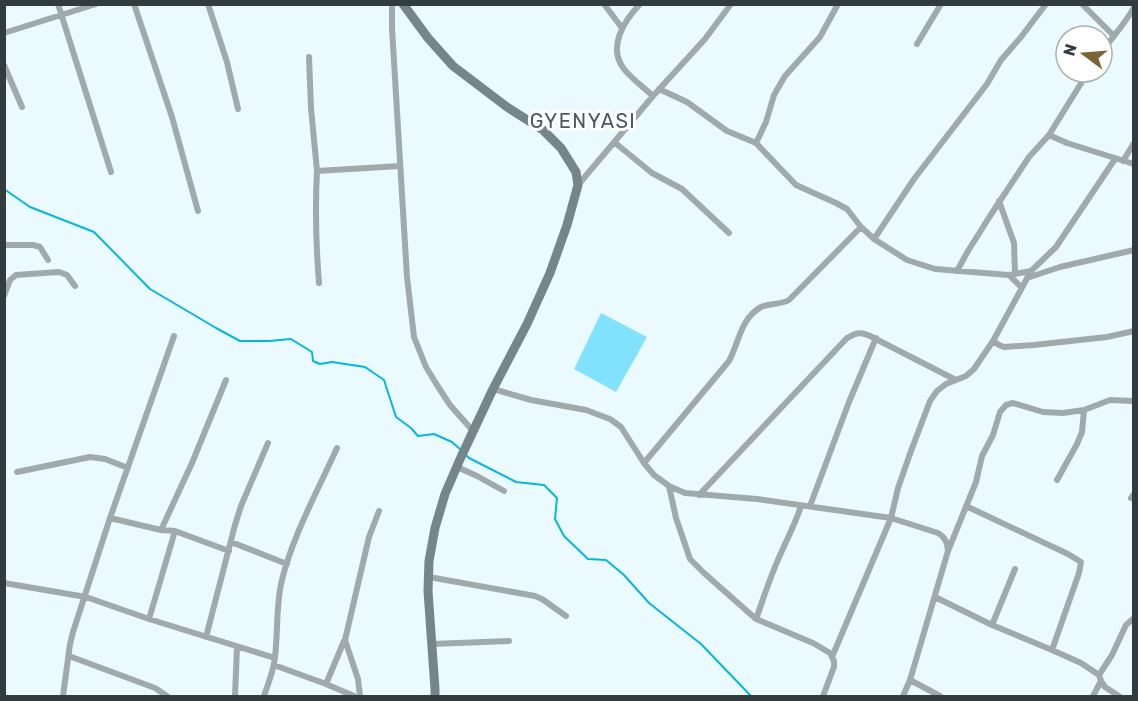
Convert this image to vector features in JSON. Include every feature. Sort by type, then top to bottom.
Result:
[{"type":"street","points":[[58,4],[111,171]]},
{"type":"street","points":[[4,33],[96,4]]},
{"type":"street","points":[[134,4],[170,108],[198,211]]},
{"type":"street","points":[[208,4],[227,62],[238,109]]},
{"type":"street","points":[[392,4],[407,277],[414,337],[426,367],[437,385],[450,405],[474,431]]},
{"type":"street","points":[[403,4],[428,38],[453,66],[507,107],[543,130],[561,148],[576,172],[578,185]]},
{"type":"street","points":[[604,4],[622,28]]},
{"type":"street","points":[[640,4],[618,35],[618,56],[625,71],[653,96]]},
{"type":"street","points":[[435,696],[429,610],[429,561],[435,528],[445,494],[550,273],[578,185],[653,96],[705,39],[731,4]]},
{"type":"street","points":[[756,143],[766,122],[774,95],[785,76],[820,37],[838,4]]},
{"type":"street","points":[[917,44],[941,4]]},
{"type":"street","points":[[874,239],[899,199],[987,84],[1001,60],[1022,37],[1046,4]]},
{"type":"street","points":[[1082,4],[1102,24]]},
{"type":"street","points":[[1114,34],[1129,17],[1134,7]]},
{"type":"street","points":[[309,57],[317,171],[315,203],[319,283]]},
{"type":"street","points":[[4,65],[22,107]]},
{"type":"street","points":[[957,271],[999,201],[1029,158],[1049,135],[1081,84]]},
{"type":"street","points":[[660,89],[687,102],[727,131],[756,143],[796,185],[847,209],[874,239],[920,265],[935,269],[1012,274],[1031,271]]},
{"type":"street","points":[[1049,135],[1134,164]]},
{"type":"street","points":[[614,142],[652,173],[682,189],[729,232]]},
{"type":"street","points":[[1123,161],[1134,143]]},
{"type":"street","points":[[832,657],[891,518],[898,488],[930,401],[946,384],[966,376],[974,369],[993,341],[1026,278],[1056,247],[1115,159]]},
{"type":"street","points":[[317,171],[400,166]]},
{"type":"street","points":[[999,201],[1014,243],[1012,274],[1021,287]]},
{"type":"street","points":[[644,463],[729,361],[747,319],[763,306],[789,300],[861,227]]},
{"type":"street","points":[[4,245],[40,247],[48,260]]},
{"type":"street","points":[[1026,278],[1060,267],[1134,250]]},
{"type":"street","points":[[4,296],[10,280],[16,275],[59,272],[67,274],[75,286]]},
{"type":"street","points":[[993,341],[1004,347],[1034,345],[1107,337],[1134,331]]},
{"type":"street","points":[[699,495],[846,338],[856,333],[861,332],[876,338],[956,380]]},
{"type":"street","points":[[63,696],[70,644],[110,518],[174,336]]},
{"type":"street","points":[[810,506],[876,338]]},
{"type":"street","points":[[161,530],[226,380]]},
{"type":"street","points":[[493,389],[531,400],[586,410],[610,419],[621,427],[654,475],[669,486],[685,493],[757,499],[891,518],[944,536],[948,550]]},
{"type":"street","points":[[903,696],[910,680],[948,550],[976,482],[982,456],[993,435],[1000,412],[1006,405],[1013,403],[1042,412],[1063,413],[1084,410],[1110,400],[1134,401]]},
{"type":"street","points":[[1057,480],[1082,432],[1084,410]]},
{"type":"street","points":[[206,637],[241,506],[268,443]]},
{"type":"street","points":[[264,696],[274,665],[277,610],[287,564],[337,448]]},
{"type":"street","points":[[17,472],[90,457],[99,457],[128,468]]},
{"type":"street","points":[[457,467],[504,491]]},
{"type":"street","points":[[669,486],[676,518],[690,559],[756,619],[813,643],[830,653],[834,660],[834,667],[823,696]]},
{"type":"street","points":[[756,619],[801,506]]},
{"type":"street","points":[[966,506],[1081,562],[1052,650]]},
{"type":"street","points":[[326,684],[345,640],[369,537],[380,511]]},
{"type":"street","points":[[110,518],[175,531],[228,551]]},
{"type":"street","points":[[149,619],[175,531]]},
{"type":"street","points":[[231,542],[287,564]]},
{"type":"street","points":[[992,625],[1015,569]]},
{"type":"street","points":[[429,577],[535,596],[566,616]]},
{"type":"street","points":[[4,583],[86,597],[237,647],[275,657]]},
{"type":"street","points":[[935,597],[992,625],[1081,663],[1100,678],[1105,687],[1119,696]]},
{"type":"street","points":[[1093,696],[1126,626],[1134,618]]},
{"type":"street","points":[[345,640],[358,679],[360,696]]},
{"type":"street","points":[[432,644],[509,641]]},
{"type":"street","points":[[235,696],[237,647]]},
{"type":"street","points":[[69,656],[155,688],[167,696]]},
{"type":"street","points":[[274,665],[354,696]]},
{"type":"street","points":[[910,680],[940,696]]},
{"type":"shaded area","points":[[601,313],[647,337],[616,392],[574,369]]},
{"type":"waterway","points":[[4,189],[30,207],[94,232],[150,289],[240,341],[291,339],[312,352],[313,361],[320,364],[332,362],[365,367],[384,380],[396,417],[418,436],[434,434],[452,442],[461,450]]},
{"type":"waterway","points":[[465,454],[516,482],[544,485],[557,498],[555,519],[564,536],[588,559],[606,560],[624,575],[649,603],[701,644],[751,696]]},
{"type":"district","name":"GYENYASI","points":[[583,121]]}]
